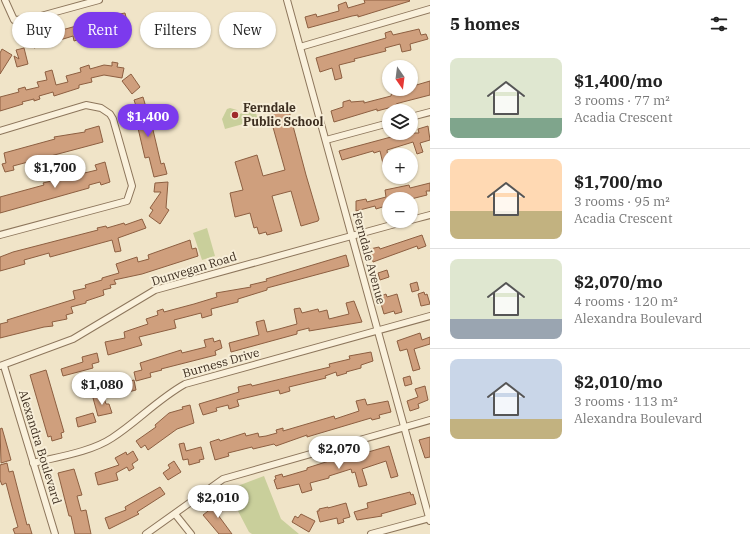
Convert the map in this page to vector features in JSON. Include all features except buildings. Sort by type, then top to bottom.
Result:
[{"type":"street","points":[[5,0],[14,20],[30,20],[99,0]]},
{"type":"street","name":"Ferndale Avenue","points":[[287,0],[430,520]]},
{"type":"street","points":[[300,47],[430,10]]},
{"type":"street","points":[[0,131],[86,105],[101,108],[110,114],[113,120],[132,186],[127,201],[0,235]]},
{"type":"street","points":[[418,115],[430,112]]},
{"type":"street","points":[[326,140],[382,125]]},
{"type":"street","points":[[418,218],[430,215]]},
{"type":"street","name":"Dunvegan Road","points":[[2,366],[73,339],[155,290],[382,227]]},
{"type":"street","name":"Burness Drive","points":[[33,463],[98,445],[111,439],[171,391],[185,384],[430,316]]},
{"type":"street","name":"Alexandra Boulevard","points":[[2,366],[55,534]]},
{"type":"street","points":[[146,534],[223,479],[430,420]]},
{"type":"street","points":[[175,514],[191,534]]},
{"type":"street","points":[[372,534],[430,520]]},
{"type":"green space","points":[[230,108],[237,110],[239,114],[255,110],[258,120],[225,129],[222,119],[227,109]]},
{"type":"green space","points":[[207,228],[215,256],[202,260],[193,233]]},
{"type":"green space","points":[[264,476],[281,519],[299,534],[252,534],[249,532],[227,490]]},
{"type":"place","name":"Ferndale Public School","points":[[235,115]]}]
